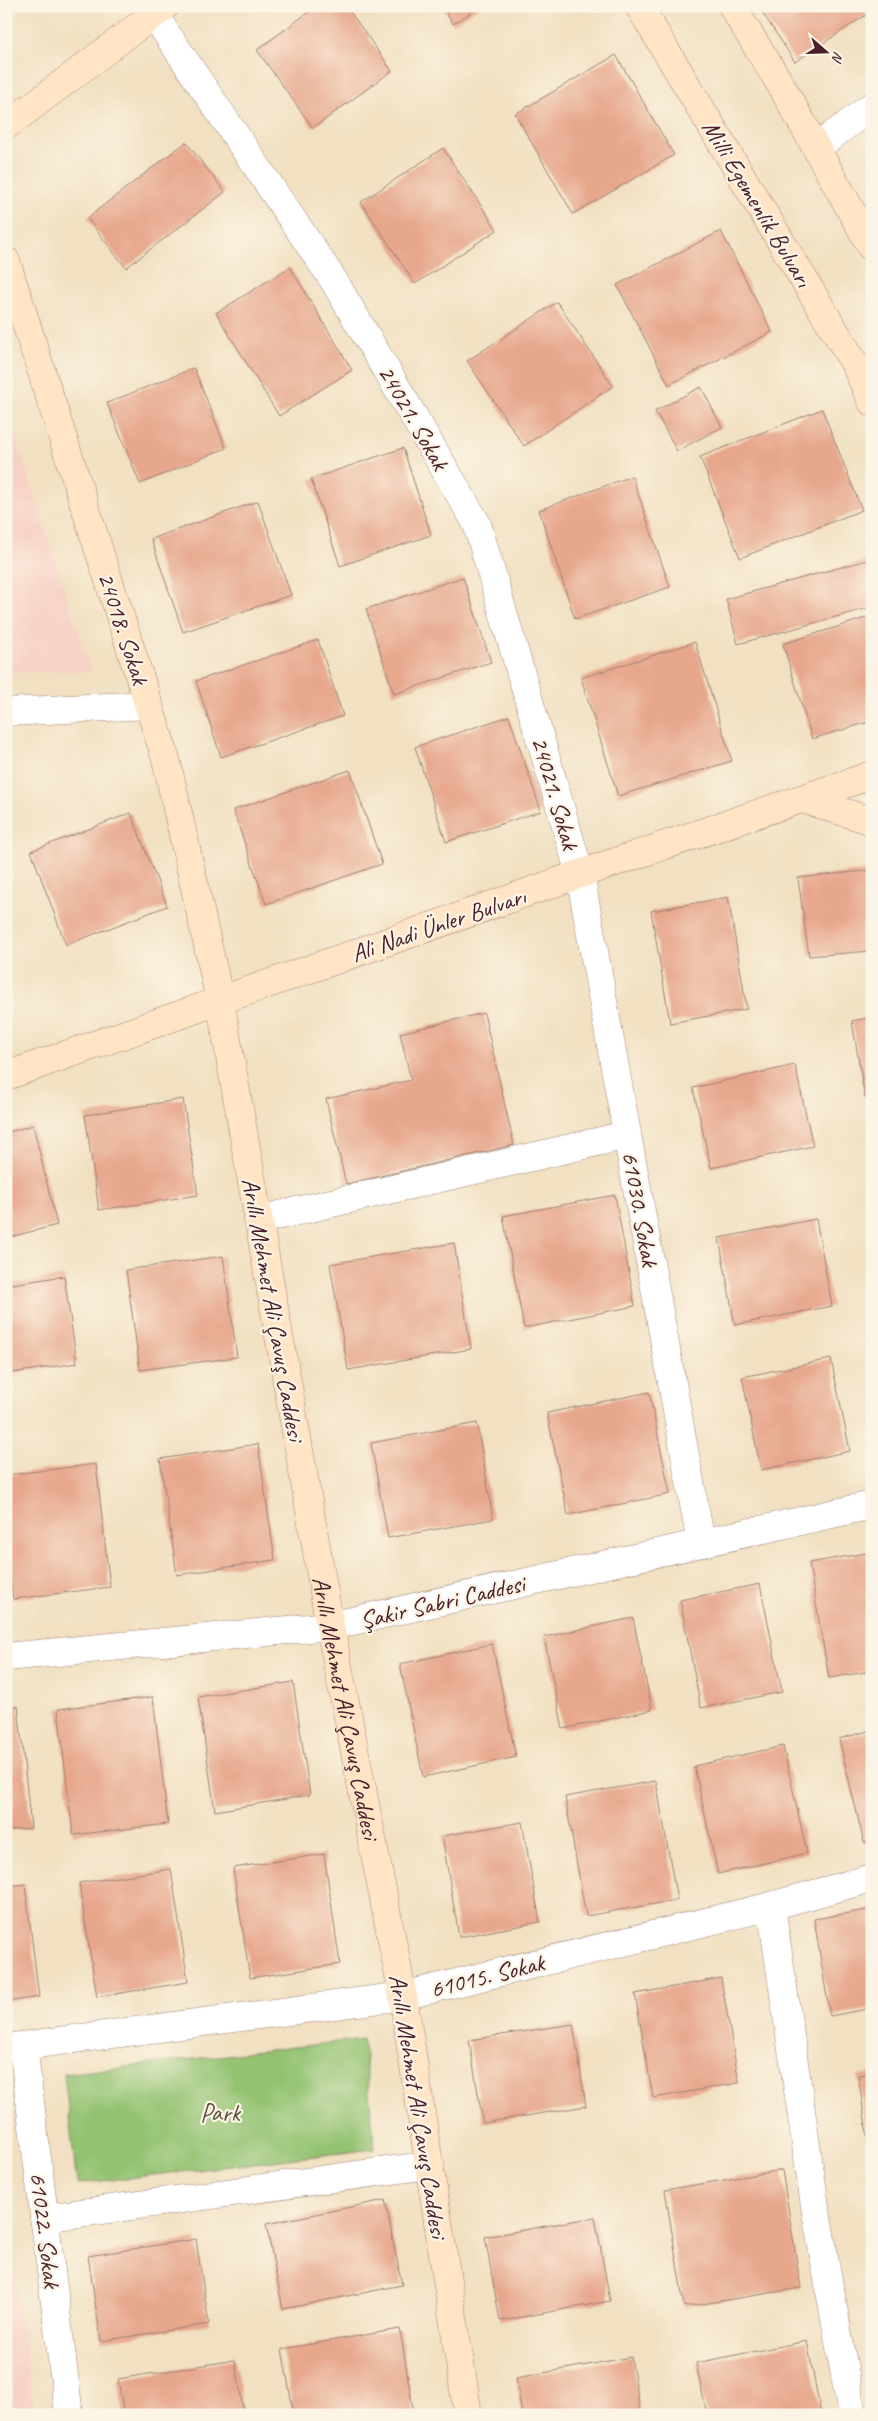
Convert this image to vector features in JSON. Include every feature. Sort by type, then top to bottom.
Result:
[{"type":"street","name":"Milli Egemenlik Bulvarı","points":[[639,6],[856,366],[872,402]]},
{"type":"street","points":[[732,6],[782,87],[872,248]]},
{"type":"street","points":[[6,126],[156,9]]},
{"type":"street","name":"24021. Sokak","points":[[156,9],[334,281],[478,524],[580,874]]},
{"type":"street","points":[[816,148],[872,106]]},
{"type":"street","name":"24018. Sokak","points":[[6,260],[166,759],[220,1000]]},
{"type":"street","points":[[6,712],[148,705]]},
{"type":"street","name":"Ali Nadi Ünler Bulvarı","points":[[6,1076],[580,874],[872,775]]},
{"type":"street","points":[[802,799],[872,821]]},
{"type":"street","name":"61030. Sokak","points":[[580,874],[701,1543]]},
{"type":"street","name":"Arıllı Mehmet Ali Çavuş Caddesi","points":[[220,1000],[330,1626],[403,1996],[468,2415]]},
{"type":"street","points":[[258,1220],[628,1136]]},
{"type":"street","name":"Şakir Sabri Caddesi","points":[[6,1657],[330,1626],[872,1505]]},
{"type":"street","name":"61015. Sokak","points":[[15,2047],[403,1996],[771,1906],[872,1878]]},
{"type":"street","points":[[771,1906],[815,2206],[852,2415]]},
{"type":"street","name":"61022. Sokak","points":[[15,2047],[44,2218],[69,2415]]},
{"type":"street","points":[[44,2218],[430,2165]]},
{"type":"shaded area","points":[[6,413],[8,413],[91,671],[6,672]]},
{"type":"shaded area","points":[[6,2218],[33,2401],[35,2415],[6,2415]]},
{"type":"green space","name":"Park","points":[[363,2039],[375,2149],[77,2184],[64,2074]]},
{"type":"building","points":[[317,6],[346,6],[392,71],[313,128],[257,50]]},
{"type":"building","points":[[442,6],[481,6],[453,24]]},
{"type":"building","points":[[758,6],[872,6],[872,11],[795,62]]},
{"type":"building","points":[[616,55],[674,155],[573,214],[515,114]]},
{"type":"building","points":[[186,142],[225,192],[126,268],[87,218]]},
{"type":"building","points":[[443,148],[497,230],[415,284],[361,202]]},
{"type":"building","points":[[721,231],[772,332],[669,385],[617,285]]},
{"type":"building","points":[[290,267],[352,370],[279,416],[216,313]]},
{"type":"building","points":[[557,302],[613,386],[524,446],[467,361]]},
{"type":"building","points":[[194,368],[226,448],[140,484],[107,403]]},
{"type":"building","points":[[701,387],[722,427],[677,451],[655,411]]},
{"type":"building","points":[[822,409],[862,510],[740,558],[700,457]]},
{"type":"building","points":[[403,448],[431,535],[340,566],[311,479]]},
{"type":"building","points":[[632,476],[670,587],[575,619],[539,510]]},
{"type":"building","points":[[258,501],[291,595],[183,632],[151,539]]},
{"type":"building","points":[[867,560],[872,579],[872,607],[738,644],[726,599]]},
{"type":"building","points":[[463,577],[491,662],[394,694],[366,609]]},
{"type":"building","points":[[872,616],[872,721],[812,739],[783,644]]},
{"type":"building","points":[[318,640],[343,716],[221,757],[196,681]]},
{"type":"building","points":[[695,642],[732,761],[618,796],[581,678]]},
{"type":"building","points":[[509,716],[541,811],[446,842],[415,747]]},
{"type":"building","points":[[350,770],[382,864],[266,904],[233,810]]},
{"type":"building","points":[[131,813],[167,906],[66,945],[31,851]]},
{"type":"building","points":[[872,870],[872,951],[809,956],[798,878]]},
{"type":"building","points":[[728,897],[747,1009],[670,1023],[651,911]]},
{"type":"building","points":[[484,1013],[514,1145],[346,1184],[326,1099],[411,1080],[400,1033]]},
{"type":"building","points":[[872,1017],[872,1096],[865,1098],[852,1021]]},
{"type":"building","points":[[795,1065],[813,1146],[711,1168],[693,1088]]},
{"type":"building","points":[[183,1099],[198,1195],[99,1210],[85,1115]]},
{"type":"building","points":[[33,1125],[57,1225],[6,1238],[6,1133]]},
{"type":"building","points":[[615,1195],[635,1306],[524,1328],[503,1216]]},
{"type":"building","points":[[816,1219],[832,1306],[735,1325],[719,1238]]},
{"type":"building","points":[[454,1243],[471,1349],[348,1370],[330,1264]]},
{"type":"building","points":[[223,1256],[237,1357],[140,1370],[126,1270]]},
{"type":"building","points":[[64,1276],[77,1363],[6,1374],[6,1285]]},
{"type":"building","points":[[831,1359],[850,1451],[761,1470],[742,1377]]},
{"type":"building","points":[[649,1392],[670,1494],[568,1515],[547,1413]]},
{"type":"building","points":[[477,1423],[493,1519],[388,1538],[371,1443]]},
{"type":"building","points":[[258,1444],[275,1560],[177,1575],[160,1459]]},
{"type":"building","points":[[96,1464],[110,1587],[13,1599],[6,1544],[6,1475]]},
{"type":"building","points":[[872,1552],[872,1671],[829,1678],[809,1563]]},
{"type":"building","points":[[760,1584],[782,1692],[701,1708],[680,1600]]},
{"type":"building","points":[[633,1618],[652,1710],[563,1729],[544,1637]]},
{"type":"building","points":[[492,1644],[516,1757],[423,1777],[400,1664]]},
{"type":"building","points":[[293,1682],[310,1795],[215,1811],[198,1697]]},
{"type":"building","points":[[153,1697],[168,1824],[73,1835],[58,1709]]},
{"type":"building","points":[[18,1706],[31,1828],[6,1831],[6,1707]]},
{"type":"building","points":[[872,1730],[872,1842],[864,1843],[839,1739]]},
{"type":"building","points":[[783,1746],[807,1853],[718,1874],[694,1766]]},
{"type":"building","points":[[656,1781],[677,1900],[586,1916],[565,1797]]},
{"type":"building","points":[[522,1822],[540,1922],[459,1937],[442,1836]]},
{"type":"building","points":[[324,1854],[340,1964],[250,1978],[233,1868]]},
{"type":"building","points":[[171,1869],[188,1982],[97,1997],[79,1883]]},
{"type":"building","points":[[25,1884],[39,1997],[6,2002],[6,1886]]},
{"type":"building","points":[[872,1909],[872,2008],[830,2016],[814,1919]]},
{"type":"building","points":[[721,1978],[739,2083],[653,2098],[635,1994]]},
{"type":"building","points":[[573,2024],[586,2106],[483,2123],[469,2040]]},
{"type":"building","points":[[872,2073],[872,2160],[871,2160],[858,2075]]},
{"type":"building","points":[[782,2170],[801,2288],[684,2307],[665,2190]]},
{"type":"building","points":[[385,2200],[402,2285],[283,2309],[266,2224]]},
{"type":"building","points":[[595,2217],[610,2301],[500,2321],[485,2237]]},
{"type":"building","points":[[196,2239],[209,2324],[101,2341],[88,2256]]},
{"type":"building","points":[[400,2329],[414,2415],[294,2415],[282,2349]]},
{"type":"building","points":[[807,2341],[821,2415],[707,2415],[696,2363]]},
{"type":"building","points":[[631,2357],[641,2415],[522,2415],[516,2378]]},
{"type":"building","points":[[235,2360],[244,2415],[124,2415],[118,2379]]}]
